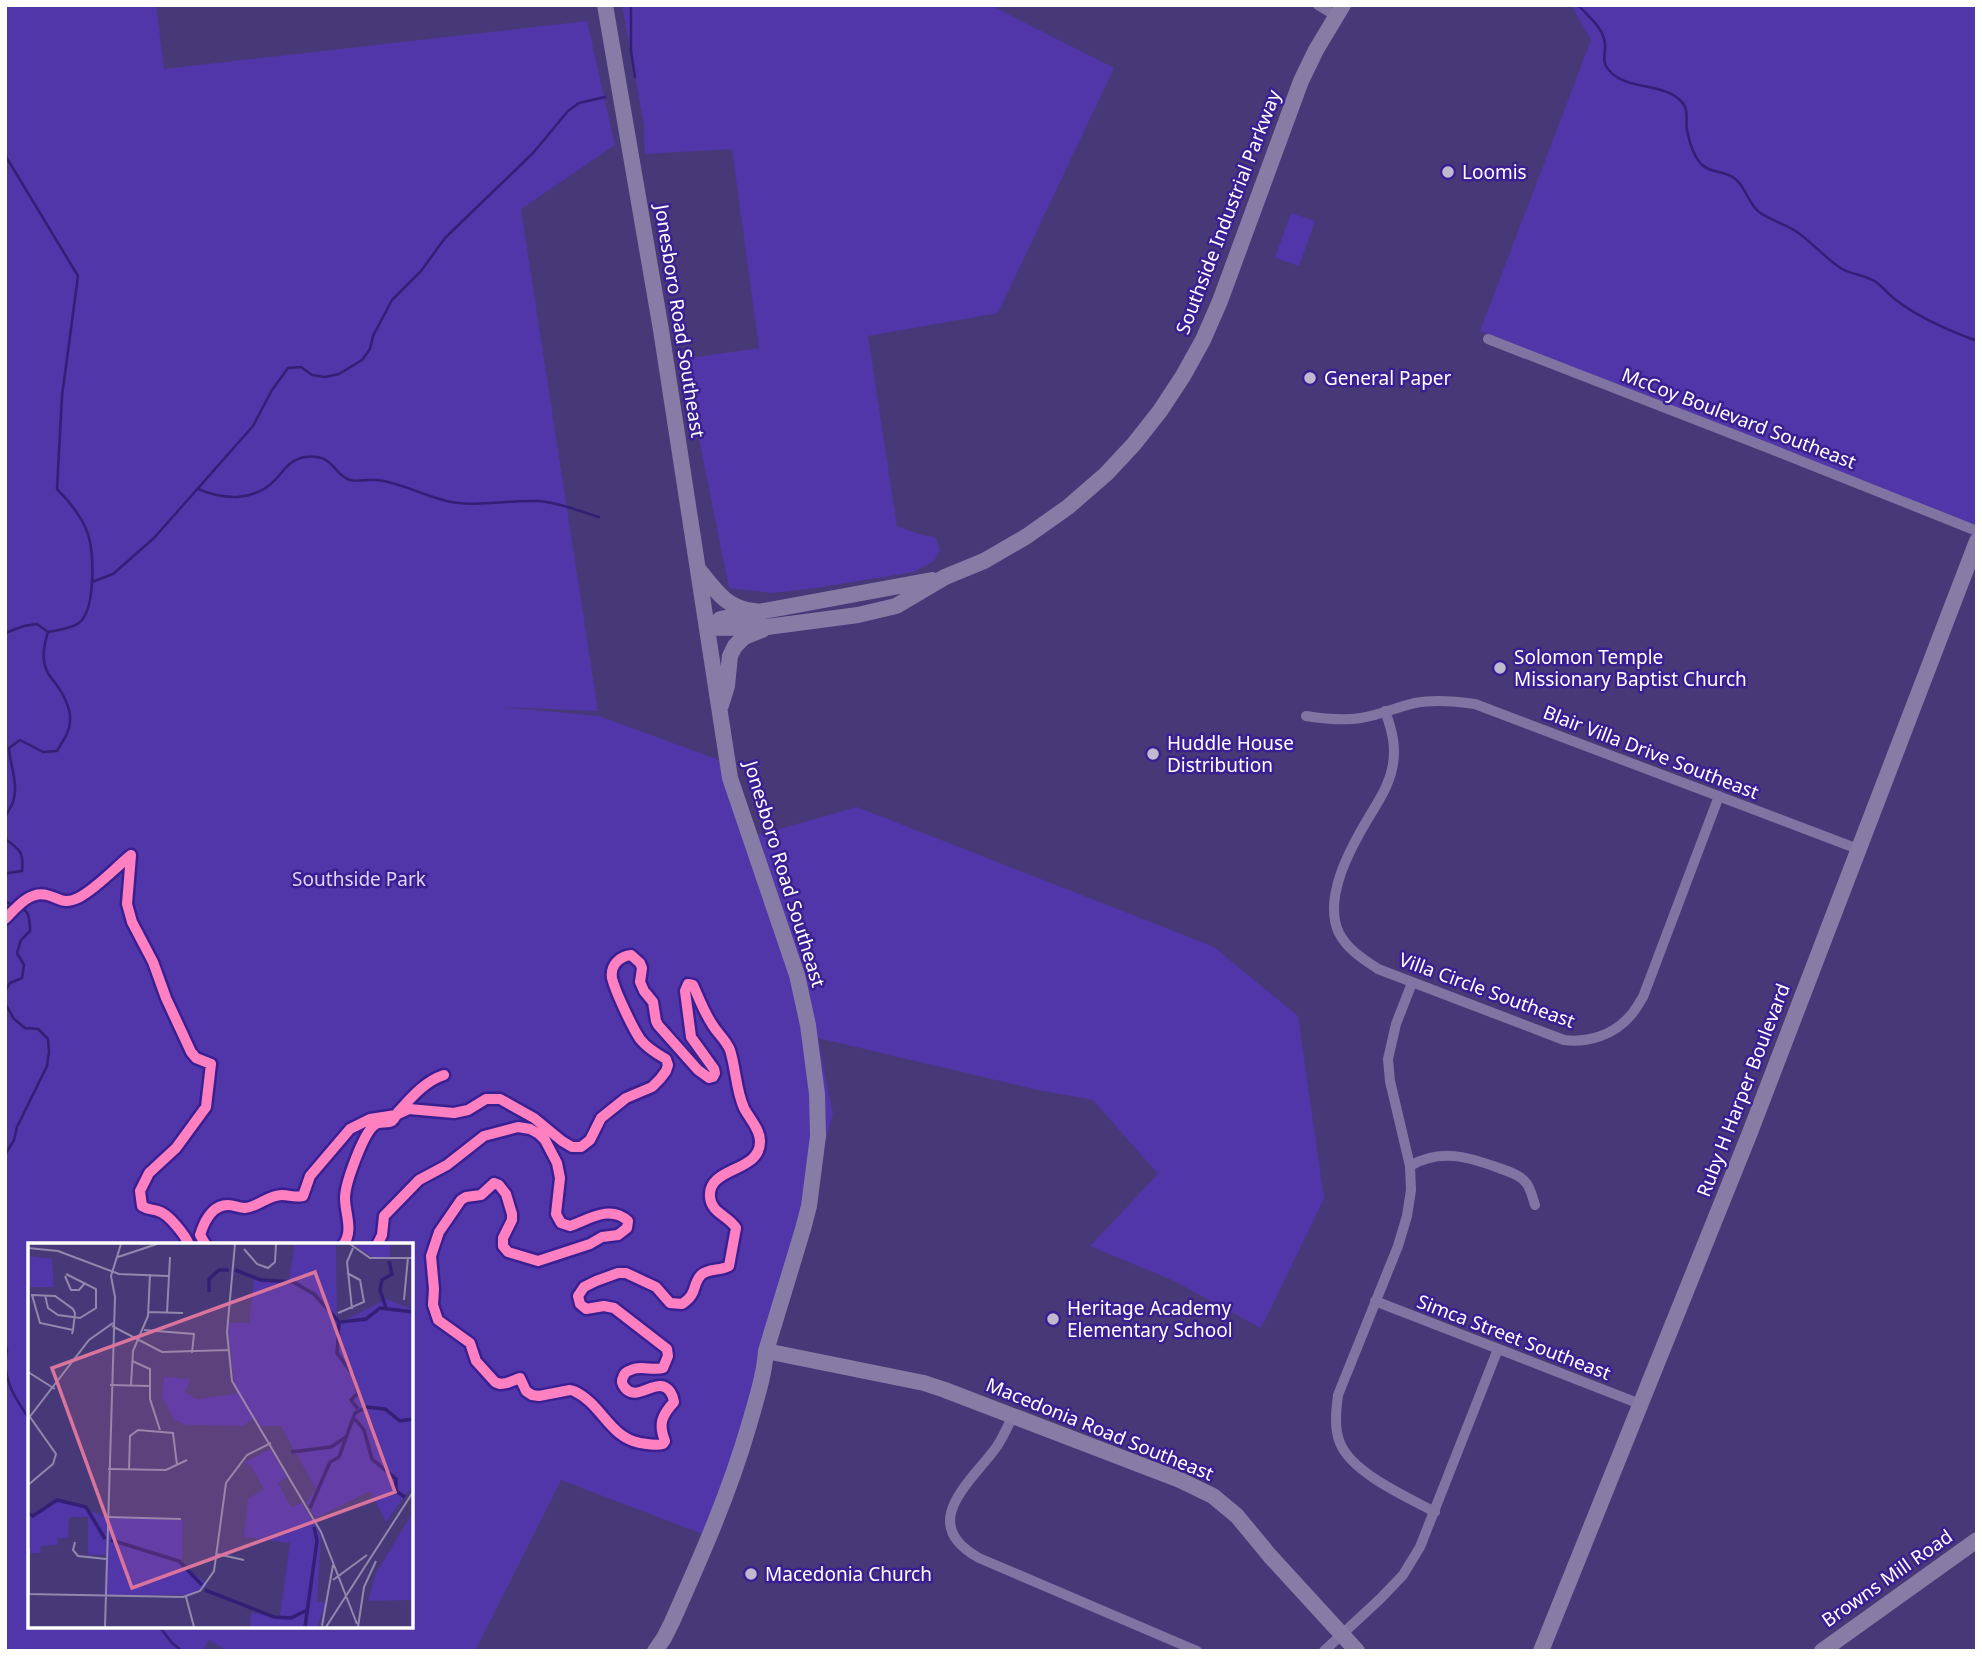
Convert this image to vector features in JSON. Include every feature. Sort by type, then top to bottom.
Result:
[{"type":"street","name":"Jonesboro Road Southeast","points":[[605,5],[661,330],[730,778],[797,975],[817,1094],[818,1136],[809,1206],[766,1351],[765,1370],[735,1474],[672,1622],[655,1651]]},
{"type":"street","points":[[1318,5],[1339,11]]},
{"type":"street","name":"Southside Industrial Parkway","points":[[706,625],[766,619],[813,621],[896,606],[945,577],[984,561],[1019,541],[1068,507],[1106,474],[1160,411],[1203,340],[1301,81],[1339,11]]},
{"type":"street","name":"McCoy Boulevard Southeast","points":[[1488,339],[1977,531]]},
{"type":"street","name":"Ruby H Harper Boulevard","points":[[1541,1651],[1749,1135],[1977,541]]},
{"type":"street","points":[[698,569],[725,600],[766,619],[735,646],[730,656],[727,686],[720,711]]},
{"type":"street","name":"Southside Industrial Parkway","points":[[766,619],[810,603],[945,577]]},
{"type":"street","points":[[810,603],[813,621]]},
{"type":"street","name":"Blair Villa Drive Southeast","points":[[1306,716],[1327,719],[1365,717],[1432,700],[1475,704],[1858,849]]},
{"type":"street","name":"Villa Circle Southeast","points":[[1385,711],[1394,740],[1392,771],[1361,831],[1336,890],[1335,914],[1339,932],[1358,956],[1378,969],[1563,1040],[1588,1041],[1614,1030],[1631,1016],[1643,997],[1719,796]]},
{"type":"street","points":[[1412,983],[1396,1024],[1388,1059],[1390,1081],[1410,1166],[1411,1190],[1407,1216],[1338,1395],[1335,1416],[1338,1438],[1346,1455],[1362,1471],[1435,1512]]},
{"type":"street","points":[[1410,1166],[1434,1156],[1476,1159],[1514,1174],[1527,1184],[1535,1205]]},
{"type":"street","name":"Simca Street Southeast","points":[[1376,1301],[1640,1404]]},
{"type":"street","points":[[1324,1651],[1403,1575],[1420,1548],[1498,1349]]},
{"type":"street","name":"Macedonia Road Southeast","points":[[766,1351],[924,1383],[1180,1480],[1213,1496],[1237,1516],[1357,1651]]},
{"type":"street","points":[[1013,1416],[996,1448],[952,1505],[951,1525],[958,1544],[979,1558],[1197,1651]]},
{"type":"street","name":"Browns Mill Road","points":[[1822,1651],[1977,1540]]},
{"type":"green space","name":"Southside Park","points":[[5,5],[156,5],[164,69],[587,21],[615,145],[521,209],[598,711],[499,707],[599,716],[733,765],[748,838],[857,807],[1214,947],[1298,1016],[1324,1199],[1261,1328],[1174,1281],[1090,1246],[1158,1174],[1093,1100],[1038,1090],[818,1038],[833,1114],[710,1537],[561,1480],[475,1651],[228,1651],[209,1640],[202,1651],[5,1651]]},
{"type":"green space","points":[[622,5],[990,5],[1114,68],[998,313],[868,336],[897,526],[936,538],[940,550],[934,561],[914,572],[772,593],[729,588],[683,359],[759,348],[732,149],[645,154],[644,125]]},
{"type":"green space","points":[[1571,5],[1977,5],[1977,532],[1480,331],[1591,40]]},
{"type":"green space","points":[[1291,213],[1315,221],[1299,266],[1275,258]]},
{"type":"waterway","points":[[631,5],[631,51],[635,77]]},
{"type":"waterway","points":[[1578,5],[1602,33],[1605,63],[1615,76],[1633,84],[1672,94],[1683,103],[1690,143],[1701,164],[1734,178],[1759,212],[1797,232],[1842,269],[1879,284],[1893,298],[1915,313],[1977,341]]},
{"type":"waterway","points":[[92,582],[113,574],[154,538],[253,426],[272,390],[288,368],[301,367],[312,375],[325,377],[339,374],[362,360],[370,349],[373,336],[392,300],[421,271],[445,238],[533,153],[568,111],[579,103],[605,97]]},
{"type":"waterway","points":[[5,155],[78,276],[62,396],[57,489],[75,510],[88,534],[92,554],[91,594],[85,616],[79,623],[48,632]]},
{"type":"waterway","points":[[198,489],[229,497],[249,495],[268,486],[296,460],[315,457],[328,461],[350,480],[387,482],[437,499],[478,504],[546,502],[599,517]]},
{"type":"waterway","points":[[5,633],[37,624],[48,632]]},
{"type":"waterway","points":[[5,818],[15,795],[9,748],[20,740],[43,752],[57,751],[70,725],[66,702],[45,666],[44,652],[48,632]]},
{"type":"waterway","points":[[5,839],[20,852],[22,865],[22,871],[5,876]]},
{"type":"waterway","points":[[5,901],[27,912],[30,922],[30,931],[21,940],[17,953],[24,965],[22,978],[10,983],[5,991]]},
{"type":"waterway","points":[[5,1003],[14,1019],[25,1028],[38,1029],[48,1039],[49,1052],[47,1066],[5,1155]]},
{"type":"waterway","points":[[5,1345],[5,1363]]},
{"type":"waterway","points":[[5,1363],[10,1387],[28,1417]]},
{"type":"waterway","points":[[161,1628],[182,1651]]},
{"type":"cycle path","points":[[5,919],[24,901],[35,895],[47,895],[65,901],[78,898],[131,855],[127,904],[132,922],[153,962],[191,1052],[196,1058],[211,1064],[206,1107],[176,1148],[149,1173],[140,1191],[142,1206],[167,1216],[188,1243]]},
{"type":"cycle path","points":[[205,1243],[200,1235],[206,1220],[217,1208],[228,1205],[243,1208],[272,1197],[303,1196],[310,1176],[350,1129],[370,1119],[396,1115],[409,1109],[454,1113],[468,1110],[486,1099],[500,1099],[534,1118],[572,1147],[581,1147],[590,1140],[601,1118],[626,1098],[652,1087],[668,1065],[666,1059],[640,1039],[628,1018],[612,978],[617,962],[631,955],[640,963],[640,982],[653,1002],[658,1025],[698,1070],[709,1078],[713,1077],[714,1069],[691,1037],[685,991],[688,984],[693,985],[709,1019],[730,1050],[741,1101],[760,1137],[758,1151],[752,1159],[725,1174],[711,1187],[713,1207],[736,1228],[729,1266],[701,1275],[693,1293],[682,1304],[670,1303],[656,1287],[626,1273],[596,1281],[584,1287],[578,1296],[580,1304],[586,1309],[604,1306],[614,1308],[667,1349],[668,1356],[663,1368],[628,1371],[622,1382],[625,1388],[633,1393],[656,1386],[666,1388],[670,1392],[674,1402],[662,1420],[665,1441],[663,1444],[629,1440],[592,1404],[574,1391],[539,1396],[526,1391],[520,1378],[507,1383],[495,1382],[476,1361],[470,1343],[438,1320],[433,1305],[431,1256],[439,1232],[461,1200],[481,1195],[494,1183],[506,1194],[512,1214],[512,1220],[503,1238],[503,1246],[508,1252],[538,1261],[590,1244],[602,1237],[618,1235],[627,1228],[628,1221],[614,1214],[599,1215],[570,1226],[561,1223],[556,1214],[560,1178],[557,1163],[539,1134],[518,1127],[484,1136],[447,1165],[419,1180],[384,1216],[382,1235],[378,1243]]},
{"type":"cycle path","points":[[344,1243],[348,1234],[346,1191],[366,1136],[376,1124],[392,1121],[419,1091],[444,1075]]},
{"type":"place","name":"Loomis","points":[[1448,172]]},
{"type":"place","name":"General Paper","points":[[1310,378]]},
{"type":"place","name":"Solomon Temple Missionary Baptist Church","points":[[1500,668]]},
{"type":"place","name":"Huddle House Distribution","points":[[1153,754]]},
{"type":"place","name":"Heritage Academy Elementary School","points":[[1053,1319]]},
{"type":"place","name":"Macedonia Church","points":[[751,1574]]}]
